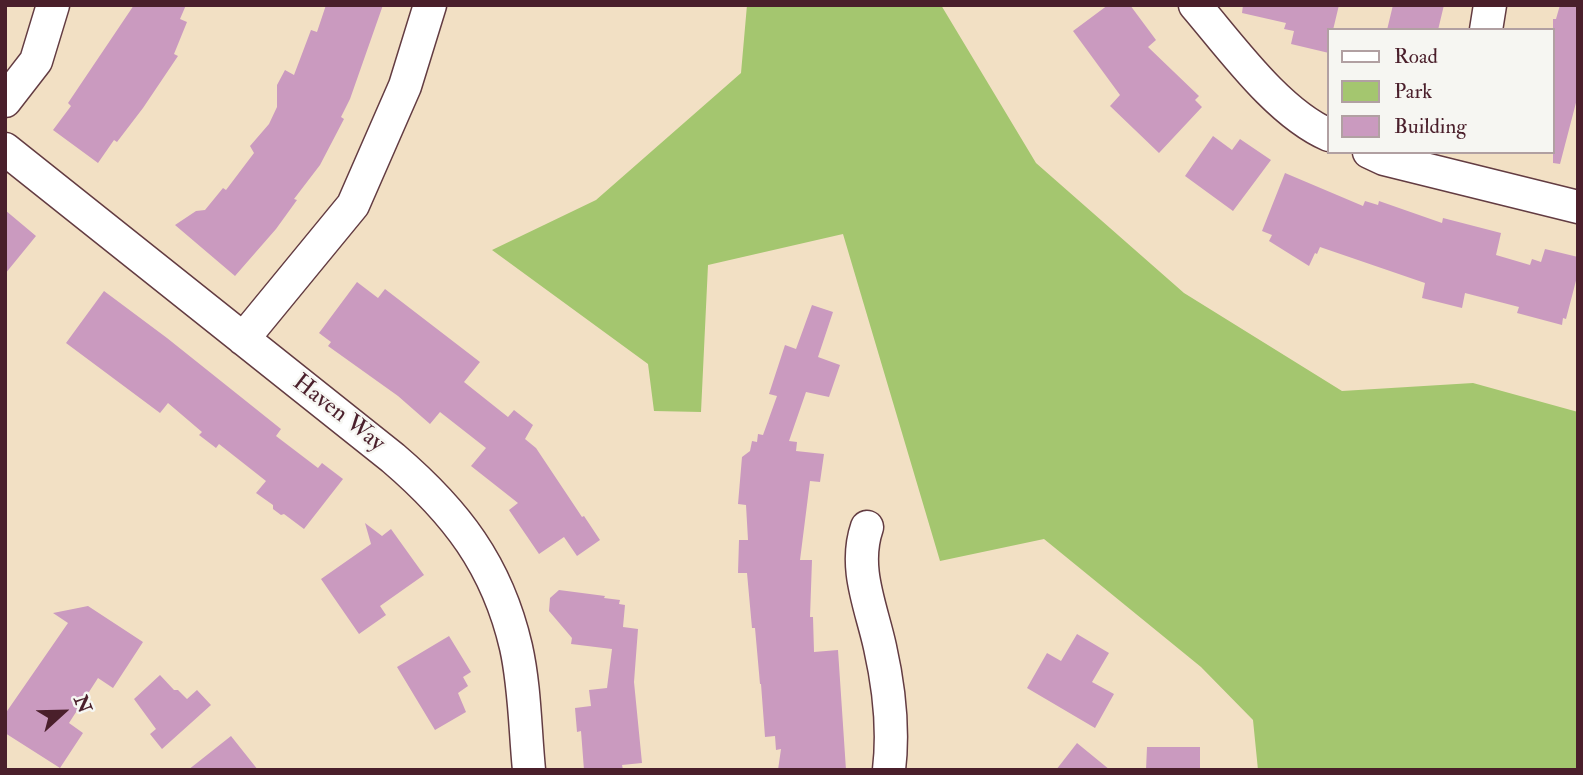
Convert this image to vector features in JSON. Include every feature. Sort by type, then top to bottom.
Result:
[{"type":"street","points":[[5,101],[36,61],[53,5]]},
{"type":"street","points":[[243,339],[353,205],[405,86],[430,5]]},
{"type":"street","points":[[1195,5],[1270,92],[1316,130],[1328,135]]},
{"type":"street","points":[[1486,28],[1490,5]]},
{"type":"street","name":"Haven Way","points":[[5,149],[421,482],[447,508],[491,575],[506,612],[517,649],[529,770]]},
{"type":"street","points":[[1373,154],[1384,159],[1462,165],[1578,207]]},
{"type":"street","points":[[867,527],[860,556],[862,576],[880,645],[890,700],[889,770]]},
{"type":"green space","points":[[747,5],[941,5],[1036,163],[1184,293],[1342,391],[1473,383],[1578,412],[1578,770],[1258,770],[1253,720],[1201,667],[1044,539],[940,561],[843,234],[708,265],[701,412],[654,411],[648,364],[492,250],[596,200],[741,73]]},
{"type":"building","points":[[134,5],[186,5],[180,19],[187,22],[174,54],[178,56],[143,108],[117,142],[114,140],[98,163],[53,130]]},
{"type":"building","points":[[326,5],[383,5],[350,99],[341,117],[344,119],[320,165],[294,199],[297,200],[276,229],[235,276],[175,225],[196,211],[205,210],[223,188],[226,190],[254,153],[250,146],[269,124],[277,107],[277,85],[285,70],[294,75],[311,30],[317,32]]},
{"type":"building","points":[[1108,5],[1130,5],[1156,40],[1148,47],[1199,96],[1195,100],[1202,107],[1159,153],[1110,106],[1120,95],[1073,31]]},
{"type":"building","points":[[1243,5],[1339,5],[1333,28],[1328,28],[1328,53],[1291,44],[1294,31],[1284,29],[1286,23],[1242,13]]},
{"type":"building","points":[[1393,5],[1444,5],[1438,28],[1387,28]]},
{"type":"building","points":[[1560,5],[1578,5],[1578,95],[1560,164],[1553,163],[1553,19],[1556,19]]},
{"type":"building","points":[[1213,136],[1232,150],[1240,139],[1271,160],[1233,211],[1185,176]]},
{"type":"building","points":[[1285,173],[1363,206],[1365,201],[1378,205],[1379,201],[1442,223],[1443,218],[1501,233],[1496,255],[1530,265],[1532,259],[1541,262],[1545,249],[1578,257],[1578,273],[1566,319],[1563,318],[1562,325],[1517,313],[1519,307],[1465,293],[1462,308],[1422,298],[1425,283],[1320,247],[1309,266],[1269,241],[1272,235],[1262,231]]},
{"type":"building","points":[[5,210],[36,236],[5,274]]},
{"type":"building","points":[[357,282],[378,298],[385,289],[480,362],[464,382],[508,417],[514,410],[533,425],[525,439],[536,448],[600,540],[577,556],[564,537],[539,554],[509,510],[518,503],[471,466],[486,448],[440,412],[430,424],[398,396],[328,346],[331,342],[319,333]]},
{"type":"building","points":[[104,291],[281,429],[276,436],[318,468],[322,463],[343,479],[304,529],[273,509],[273,505],[256,493],[266,481],[219,444],[216,448],[199,435],[202,432],[168,403],[160,413],[66,343]]},
{"type":"building","points":[[812,305],[833,312],[818,357],[840,365],[829,397],[806,392],[789,441],[797,442],[796,451],[824,454],[820,482],[810,481],[800,560],[812,560],[810,617],[813,617],[814,652],[838,650],[846,770],[778,770],[781,749],[776,750],[775,736],[765,737],[747,573],[738,573],[739,540],[748,540],[746,505],[738,504],[742,457],[750,451],[752,441],[757,442],[758,434],[763,435],[777,396],[769,394],[785,345],[796,349]]},
{"type":"building","points":[[365,523],[382,536],[391,529],[424,575],[380,606],[386,615],[359,634],[321,579],[371,544]]},
{"type":"building","points":[[559,590],[620,600],[619,604],[625,605],[623,627],[638,629],[634,682],[642,763],[622,765],[623,770],[584,770],[581,731],[577,732],[575,708],[591,706],[589,690],[607,688],[612,649],[571,644],[572,638],[549,611],[550,598]]},
{"type":"building","points":[[88,606],[143,642],[113,688],[98,678],[69,723],[83,733],[60,768],[5,733],[5,714],[68,623],[53,613]]},
{"type":"building","points":[[1077,634],[1109,653],[1092,682],[1114,694],[1095,728],[1027,688],[1047,653],[1061,661]]},
{"type":"building","points":[[449,636],[471,672],[463,677],[468,686],[458,693],[466,712],[435,730],[397,667]]},
{"type":"building","points":[[160,675],[187,699],[197,690],[211,705],[162,749],[150,734],[156,729],[134,699]]},
{"type":"building","points":[[231,736],[258,770],[188,770]]},
{"type":"building","points":[[1077,743],[1110,770],[1056,770]]},
{"type":"building","points":[[1147,747],[1200,747],[1200,770],[1146,770]]}]
